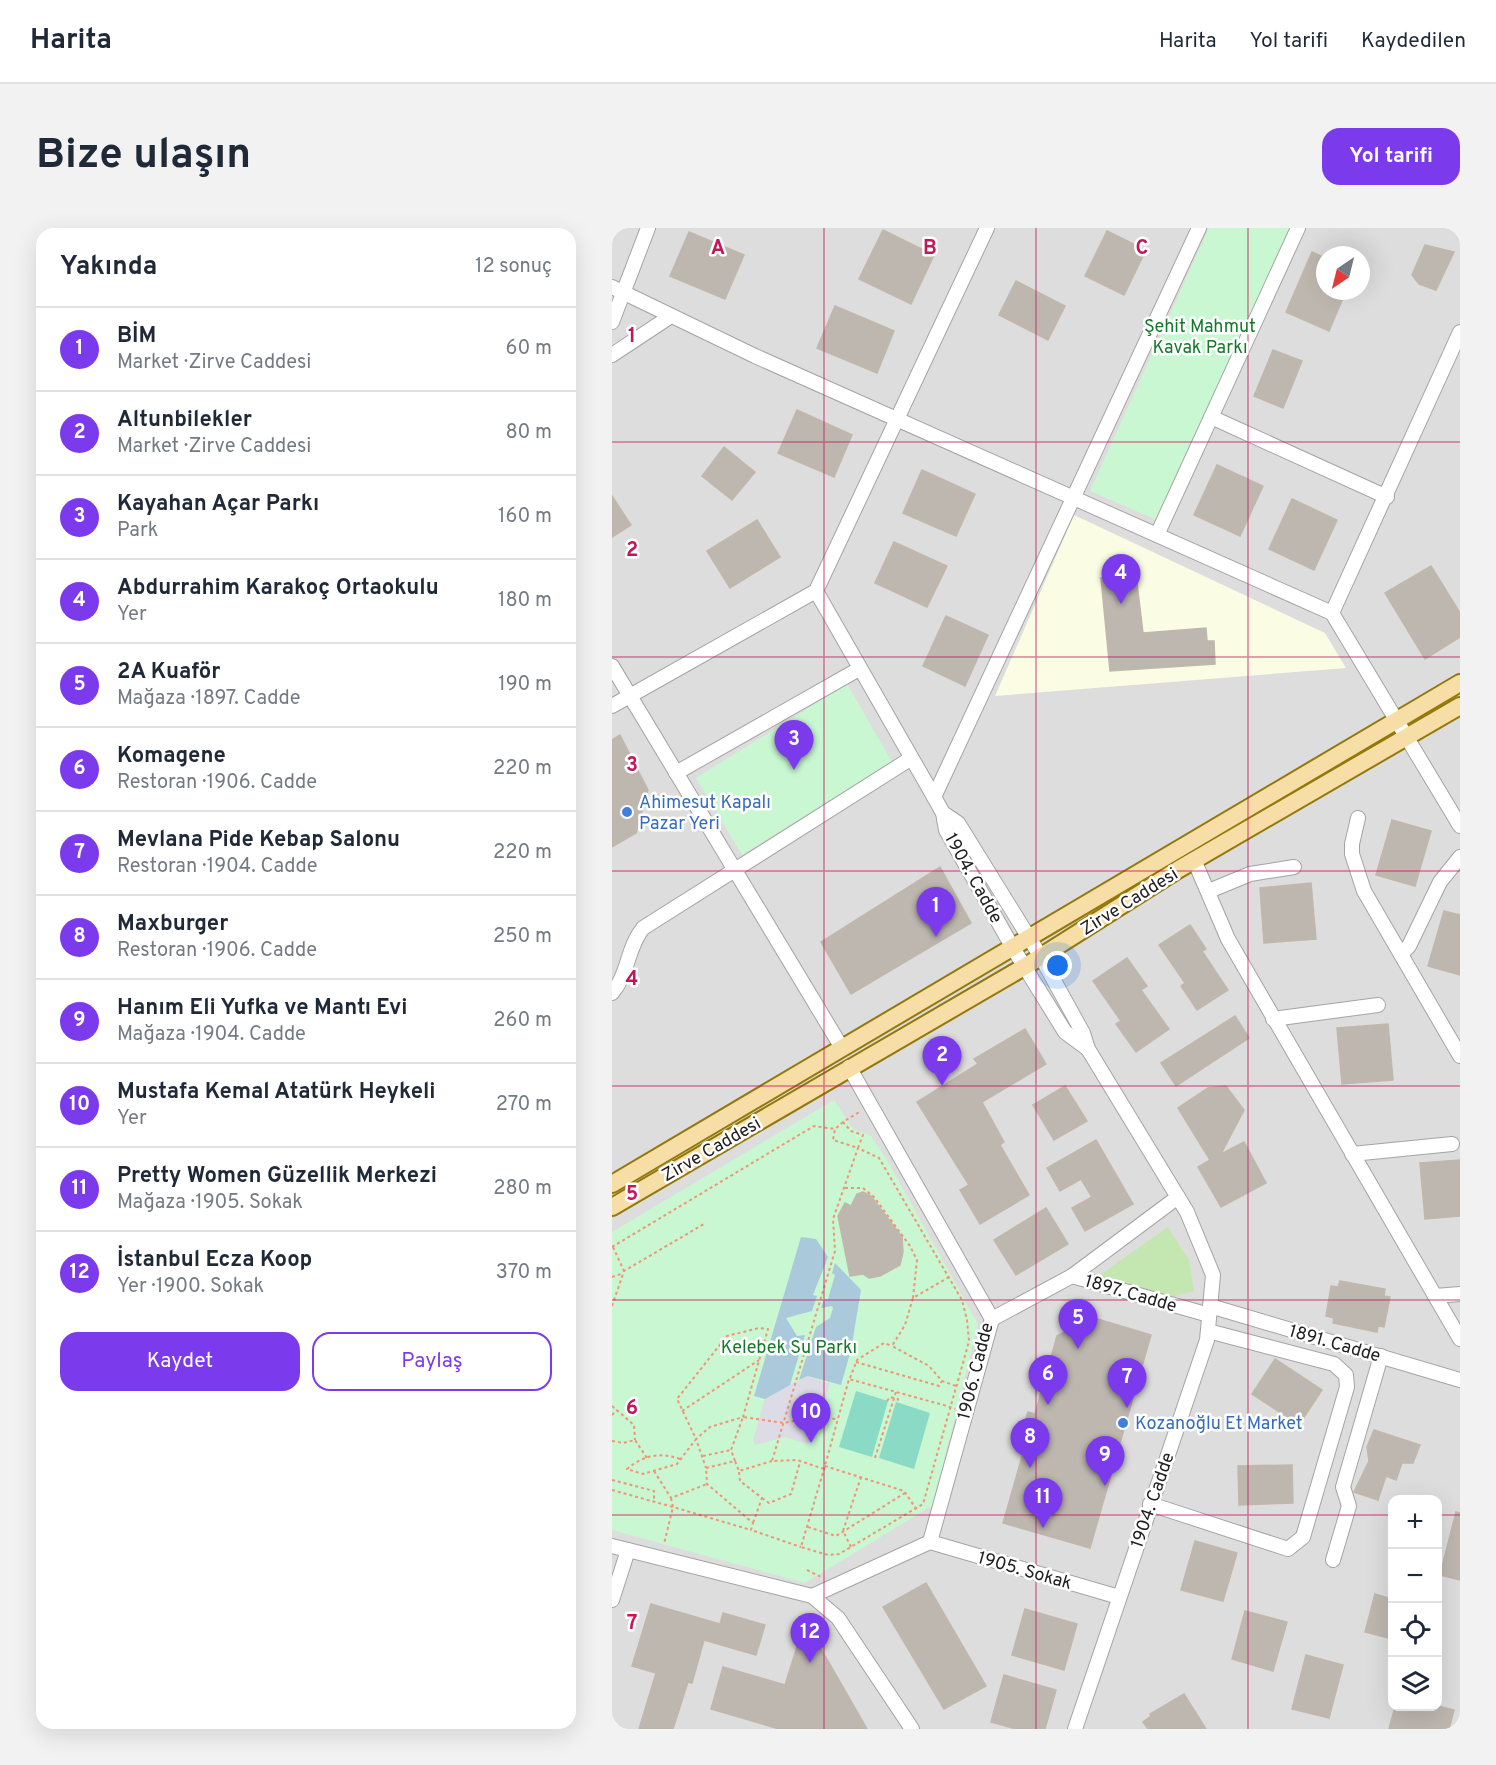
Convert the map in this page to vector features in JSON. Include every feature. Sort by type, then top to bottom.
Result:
[{"type":"main road","name":"Zirve Caddesi","points":[[612,1184],[1460,683]]},
{"type":"main road","name":"Zirve Caddesi","points":[[612,1207],[849,1067],[1025,967],[1194,860],[1460,706]]},
{"type":"street","points":[[612,322],[618,290],[648,228]]},
{"type":"street","points":[[612,706],[816,591],[987,228]]},
{"type":"street","points":[[934,797],[1199,228]]},
{"type":"street","points":[[1157,535],[1298,228]]},
{"type":"street","points":[[618,290],[898,420],[1332,613],[1460,826]]},
{"type":"street","points":[[612,355],[670,316]]},
{"type":"street","points":[[1332,613],[1387,497],[1460,332]]},
{"type":"street","points":[[1212,417],[1387,497]]},
{"type":"street","points":[[816,591],[910,759],[943,813]]},
{"type":"street","points":[[612,666],[842,1048]]},
{"type":"street","points":[[676,773],[859,669]]},
{"type":"street","points":[[612,993],[625,975],[634,942],[643,928],[910,759]]},
{"type":"street","name":"1904. Cadde","points":[[943,813],[958,823],[1041,957],[1083,1033],[1088,1049],[1178,1197],[1212,1275],[1207,1340],[1074,1729]]},
{"type":"street","name":"1904. Cadde","points":[[943,813],[946,830],[1013,948],[1065,1032],[1088,1049]]},
{"type":"street","points":[[1358,818],[1352,844],[1358,876],[1401,954],[1455,1034],[1460,1056]]},
{"type":"street","points":[[1401,954],[1409,946],[1440,882],[1460,857]]},
{"type":"street","points":[[1194,860],[1228,939],[1460,1340]]},
{"type":"street","points":[[1209,891],[1250,874],[1294,867]]},
{"type":"street","points":[[1274,1019],[1378,1005]]},
{"type":"street","name":"1906. Cadde","points":[[849,1067],[992,1319],[930,1542]]},
{"type":"street","points":[[1352,1154],[1452,1144]]},
{"type":"street","points":[[1072,1276],[1178,1197]]},
{"type":"street","name":"1897. Cadde","points":[[992,1319],[1072,1276],[1210,1310]]},
{"type":"street","points":[[1435,1296],[1460,1294]]},
{"type":"street","name":"1891. Cadde","points":[[1210,1310],[1460,1380]]},
{"type":"street","points":[[1150,1504],[1288,1549],[1303,1537],[1347,1387],[1347,1375],[1334,1364],[1208,1330]]},
{"type":"street","points":[[1333,1560],[1349,1506],[1343,1487],[1380,1356]]},
{"type":"street","points":[[812,1596],[930,1542]]},
{"type":"street","name":"1905. Sokak","points":[[930,1542],[1119,1597]]},
{"type":"street","points":[[612,1546],[812,1596],[838,1618],[912,1729]]},
{"type":"street","points":[[612,1600],[628,1550]]},
{"type":"path","points":[[612,1490],[834,1556],[922,1504],[928,1490],[969,1341],[962,1300],[879,1158],[833,1140],[835,1129],[871,1105]]},
{"type":"path","points":[[772,1461],[835,1251],[833,1220],[863,1136],[851,1131],[843,1122]]},
{"type":"path","points":[[612,1306],[623,1273],[612,1247],[814,1126],[835,1129]]},
{"type":"path","points":[[844,1188],[863,1188],[874,1197],[910,1246],[917,1260],[913,1298],[905,1325],[892,1346]]},
{"type":"path","points":[[612,1277],[623,1273],[704,1224]]},
{"type":"path","points":[[913,1298],[949,1277]]},
{"type":"path","points":[[753,1523],[707,1484],[703,1456],[677,1399],[727,1336],[759,1328],[768,1329],[743,1417],[731,1449],[740,1481],[769,1503],[791,1494],[800,1461]]},
{"type":"path","points":[[801,1547],[849,1379],[856,1362],[874,1347],[884,1343],[929,1366],[942,1381],[957,1386]]},
{"type":"path","points":[[682,1411],[759,1360]]},
{"type":"path","points":[[856,1362],[939,1386],[942,1381]]},
{"type":"path","points":[[849,1379],[966,1413]]},
{"type":"path","points":[[875,1458],[896,1392]]},
{"type":"path","points":[[887,1401],[890,1397],[894,1398]]},
{"type":"path","points":[[894,1398],[897,1403]]},
{"type":"path","points":[[612,1406],[634,1425],[635,1440],[647,1458]]},
{"type":"path","points":[[612,1415],[617,1410]]},
{"type":"path","points":[[680,1459],[663,1453],[647,1458],[627,1469],[643,1474],[677,1464],[696,1439],[710,1426],[743,1417],[784,1423],[821,1415],[838,1420]]},
{"type":"path","points":[[612,1441],[623,1443],[635,1440]]},
{"type":"path","points":[[703,1456],[731,1449]]},
{"type":"path","points":[[706,1468],[735,1461]]},
{"type":"path","points":[[739,1471],[772,1461],[800,1461],[861,1477],[905,1492],[917,1509]]},
{"type":"path","points":[[654,1471],[671,1498],[673,1507],[660,1558]]},
{"type":"path","points":[[851,1547],[843,1531],[861,1477]]},
{"type":"path","points":[[612,1480],[654,1491],[654,1502]]},
{"type":"path","points":[[671,1498],[707,1484]]},
{"type":"path","points":[[807,1527],[836,1536],[905,1492]]},
{"type":"path","points":[[750,1530],[762,1498]]},
{"type":"shaded area","points":[[612,228],[1460,228],[1460,1729],[612,1729]]},
{"type":"shaded area","points":[[1074,515],[1325,633],[1346,668],[995,696]]},
{"type":"shaded area","points":[[808,1376],[830,1384],[813,1440],[807,1444],[785,1437],[755,1445],[753,1441],[765,1397]]},
{"type":"green space","name":"Şehit Mahmut Kavak Parkı","points":[[1209,228],[1291,228],[1157,520],[1090,491]]},
{"type":"green space","points":[[847,684],[892,762],[742,855],[696,778]]},
{"type":"green space","name":"Kelebek Su Parkı","points":[[834,1100],[853,1129],[871,1136],[887,1160],[978,1324],[933,1505],[805,1583],[612,1530],[612,1232]]},
{"type":"green space","points":[[1168,1227],[1189,1260],[1194,1291],[1171,1297],[1097,1277]]},
{"type":"green space","points":[[856,1391],[888,1401],[872,1457],[839,1447]]},
{"type":"green space","points":[[896,1402],[930,1413],[914,1469],[879,1458]]},
{"type":"water","points":[[801,1237],[816,1239],[828,1257],[813,1295],[817,1296],[812,1311],[786,1318],[797,1336],[805,1335],[790,1385],[765,1399],[754,1396]]},
{"type":"water","points":[[835,1263],[861,1290],[851,1350],[841,1385],[808,1376],[799,1380],[816,1327],[830,1318],[832,1306],[821,1308],[824,1299],[828,1299],[835,1275],[832,1273]]},
{"type":"building","points":[[883,230],[934,255],[911,304],[859,279]]},
{"type":"building","points":[[1107,231],[1146,250],[1124,295],[1085,276]]},
{"type":"building","points":[[689,232],[744,255],[725,299],[670,276]]},
{"type":"building","points":[[1425,245],[1454,252],[1436,290],[1419,284],[1412,275]]},
{"type":"building","points":[[1312,252],[1316,254],[1316,300],[1342,300],[1329,331],[1286,312]]},
{"type":"building","points":[[1016,281],[1065,306],[1048,340],[999,315]]},
{"type":"building","points":[[835,306],[894,331],[877,373],[817,348]]},
{"type":"building","points":[[1273,350],[1302,361],[1283,408],[1254,396]]},
{"type":"building","points":[[797,410],[852,435],[834,477],[778,453]]},
{"type":"building","points":[[724,447],[755,472],[732,500],[702,476]]},
{"type":"building","points":[[1217,465],[1263,486],[1240,536],[1194,515]]},
{"type":"building","points":[[922,470],[975,494],[956,536],[903,513]]},
{"type":"building","points":[[612,496],[631,525],[612,537]]},
{"type":"building","points":[[1292,499],[1337,520],[1314,570],[1269,549]]},
{"type":"building","points":[[757,520],[780,557],[730,588],[707,551]]},
{"type":"building","points":[[894,542],[947,566],[927,607],[875,583]]},
{"type":"building","points":[[1431,566],[1460,613],[1460,637],[1425,659],[1385,593]]},
{"type":"building","points":[[1123,575],[1125,584],[1137,583],[1143,633],[1206,628],[1207,641],[1214,641],[1215,664],[1110,671],[1101,578]]},
{"type":"building","points":[[946,616],[988,635],[965,686],[923,666]]},
{"type":"building","name":"Ahimesut Kapalı Pazar Yeri","points":[[620,735],[648,790],[636,833],[612,847],[612,740]]},
{"type":"building","points":[[1392,820],[1431,831],[1415,886],[1376,875]]},
{"type":"building","points":[[940,867],[971,923],[851,994],[821,942]]},
{"type":"building","points":[[1311,883],[1316,939],[1264,943],[1260,888]]},
{"type":"building","points":[[1444,911],[1460,915],[1460,975],[1428,966]]},
{"type":"building","points":[[1190,925],[1206,949],[1202,951],[1228,990],[1197,1010],[1181,986],[1185,983],[1159,945]]},
{"type":"building","points":[[1127,958],[1147,986],[1141,990],[1169,1029],[1136,1052],[1116,1024],[1121,1021],[1093,981]]},
{"type":"building","points":[[1235,1016],[1249,1038],[1176,1086],[1161,1063]]},
{"type":"building","points":[[1388,1024],[1393,1080],[1342,1084],[1337,1028]]},
{"type":"building","points":[[1025,1029],[1046,1064],[982,1102],[1004,1142],[1000,1145],[1029,1195],[980,1224],[960,1190],[969,1185],[917,1102],[978,1064],[974,1059]]},
{"type":"building","points":[[1065,1086],[1087,1121],[1054,1140],[1033,1105]]},
{"type":"building","points":[[1226,1086],[1244,1110],[1221,1154],[1244,1142],[1266,1183],[1221,1207],[1198,1167],[1210,1160],[1178,1108],[1208,1088]]},
{"type":"building","points":[[1096,1140],[1133,1204],[1085,1231],[1072,1208],[1092,1197],[1081,1179],[1060,1191],[1047,1168]]},
{"type":"building","points":[[1460,1160],[1460,1216],[1425,1219],[1420,1163]]},
{"type":"building","points":[[863,1192],[871,1196],[902,1237],[903,1252],[900,1265],[880,1276],[869,1278],[863,1274],[850,1276],[838,1216],[845,1203],[851,1206],[857,1194]]},
{"type":"building","points":[[1046,1208],[1068,1244],[1016,1275],[994,1240]]},
{"type":"building","points":[[1340,1281],[1385,1289],[1384,1296],[1390,1297],[1384,1327],[1378,1326],[1377,1332],[1333,1323],[1334,1318],[1326,1316],[1331,1286],[1338,1287]]},
{"type":"building","points":[[1091,1317],[1151,1335],[1090,1548],[1003,1523],[1030,1429],[1023,1427],[1028,1412],[1035,1414],[1057,1336]]},
{"type":"building","points":[[1275,1359],[1322,1390],[1299,1425],[1252,1394]]},
{"type":"building","points":[[1374,1430],[1420,1445],[1413,1463],[1402,1463],[1396,1480],[1386,1476],[1378,1500],[1354,1492],[1369,1461],[1367,1447]]},
{"type":"building","points":[[1292,1465],[1293,1503],[1239,1505],[1238,1466]]},
{"type":"building","points":[[1456,1512],[1460,1513],[1460,1580],[1442,1576],[1442,1567]]},
{"type":"building","points":[[1195,1541],[1237,1553],[1223,1601],[1181,1590]]},
{"type":"building","points":[[926,1583],[986,1686],[944,1709],[883,1607]]},
{"type":"building","points":[[1375,1594],[1388,1598],[1388,1638],[1365,1632]]},
{"type":"building","points":[[651,1604],[720,1624],[723,1613],[765,1625],[756,1655],[704,1640],[692,1683],[688,1682],[673,1729],[639,1729],[656,1673],[632,1666]]},
{"type":"building","points":[[1025,1609],[1077,1624],[1064,1670],[1012,1655]]},
{"type":"building","points":[[1245,1611],[1287,1622],[1273,1671],[1232,1659]]},
{"type":"building","points":[[800,1637],[816,1640],[867,1729],[779,1729],[711,1709],[723,1667],[785,1685]]},
{"type":"building","points":[[1306,1655],[1343,1665],[1329,1718],[1292,1709]]},
{"type":"building","points":[[1004,1675],[1056,1690],[1045,1729],[1016,1729],[991,1722]]},
{"type":"building","points":[[1184,1694],[1206,1729],[1148,1729],[1143,1722],[1151,1716],[1150,1714]]},
{"type":"building","points":[[1442,1707],[1454,1710],[1449,1729],[1389,1729],[1394,1711],[1442,1711]]},
{"type":"place","name":"Abdurrahim Karakoç Ortaokulu","points":[[1121,604]]},
{"type":"place","name":"Kayahan Açar Parkı","points":[[794,770]]},
{"type":"place","name":"Ahimesut Kapalı Pazar Yeri","points":[[627,812]]},
{"type":"place","name":"BİM","points":[[936,937]]},
{"type":"place","name":"Altunbilekler","points":[[942,1086]]},
{"type":"place","name":"2A Kuaför","points":[[1078,1349]]},
{"type":"place","name":"Komagene","points":[[1048,1405]]},
{"type":"place","name":"Mevlana Pide Kebap Salonu","points":[[1127,1408]]},
{"type":"place","name":"Kozanoğlu Et Market","points":[[1123,1423]]},
{"type":"place","name":"Mustafa Kemal Atatürk Heykeli","points":[[811,1443]]},
{"type":"place","name":"Maxburger","points":[[1030,1468]]},
{"type":"place","name":"Hanım Eli Yufka ve Mantı Evi","points":[[1105,1486]]},
{"type":"place","name":"Pretty Women Güzellik Merkezi","points":[[1043,1528]]},
{"type":"place","name":"İstanbul Ecza Koop","points":[[810,1663]]}]
